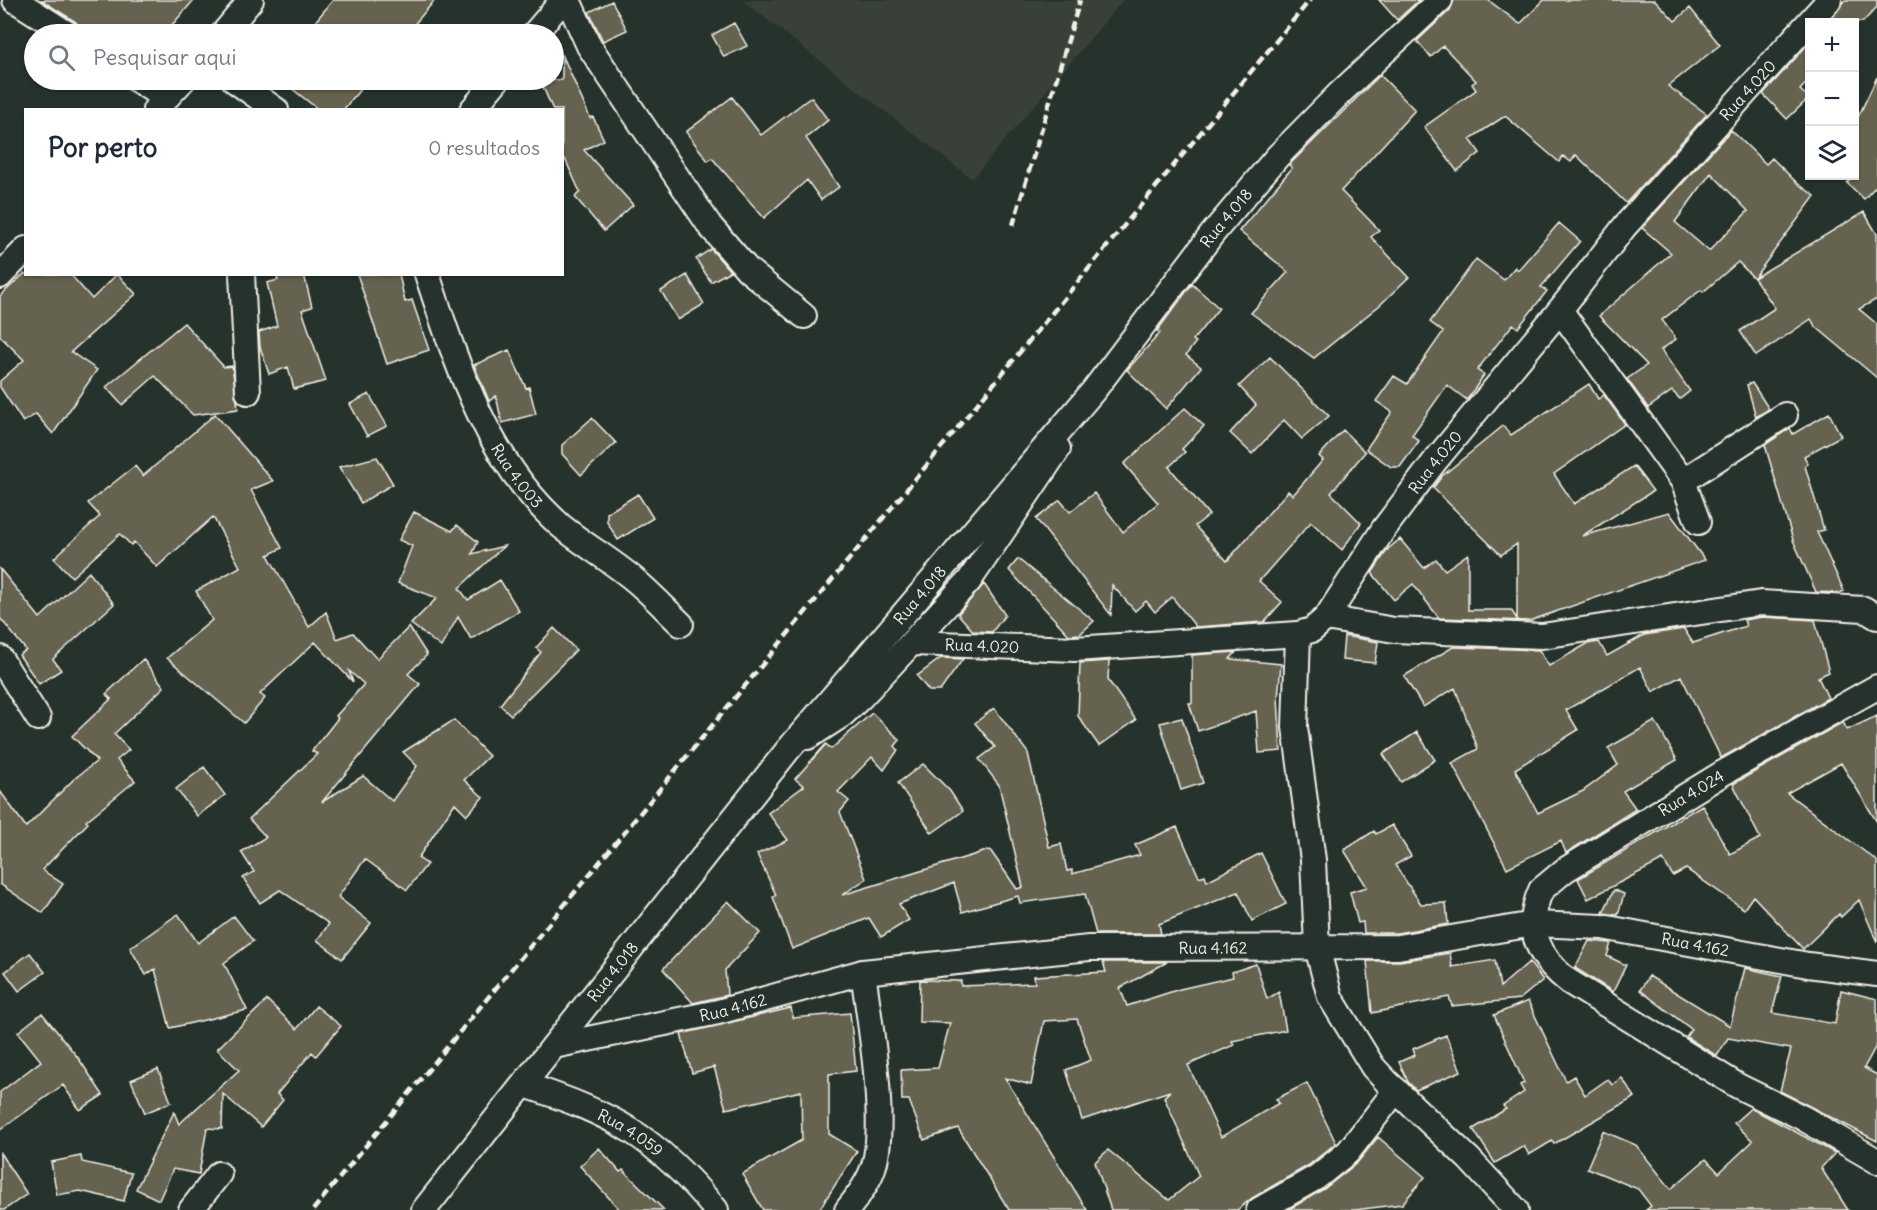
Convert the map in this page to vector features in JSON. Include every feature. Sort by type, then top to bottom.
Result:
[{"type":"street","points":[[15,0],[52,24]]},
{"type":"street","points":[[232,24],[252,0]]},
{"type":"street","points":[[543,24],[563,0]]},
{"type":"street","points":[[568,0],[589,46],[710,226],[748,270],[804,316]]},
{"type":"street","name":"Rua 4.018","points":[[424,1210],[787,751],[1094,390],[1213,233],[1277,157],[1340,93],[1440,0]]},
{"type":"street","name":"Rua 4.020","points":[[913,643],[1075,649],[1298,634],[1312,630],[1326,618],[1383,530],[1428,470],[1560,310],[1625,226],[1829,0]]},
{"type":"street","points":[[146,90],[160,104],[173,90]]},
{"type":"street","points":[[474,108],[489,90]]},
{"type":"street","points":[[242,92],[272,108]]},
{"type":"street","points":[[0,276],[24,251]]},
{"type":"street","points":[[242,276],[248,392]]},
{"type":"street","name":"Rua 4.003","points":[[428,276],[467,390],[486,429],[513,472],[560,525],[633,579],[681,624]]},
{"type":"street","points":[[1560,310],[1683,481],[1698,522]]},
{"type":"street","name":"Rua 4.020","points":[[787,751],[842,715],[913,643],[969,581],[1039,482],[1094,390]]},
{"type":"street","points":[[1683,481],[1785,415]]},
{"type":"street","points":[[1326,618],[1394,630],[1542,636],[1761,603],[1863,609],[1877,617]]},
{"type":"street","points":[[1298,634],[1295,727],[1312,849],[1317,947],[1330,997],[1373,1067],[1469,1159],[1516,1210]]},
{"type":"street","points":[[0,658],[38,718]]},
{"type":"street","name":"Rua 4.024","points":[[1534,924],[1541,890],[1565,870],[1723,774],[1877,687]]},
{"type":"street","points":[[1534,924],[1541,954],[1552,968],[1568,981],[1738,1086],[1803,1118],[1877,1161]]},
{"type":"street","name":"Rua 4.162","points":[[554,1046],[718,1012],[863,972],[1089,948],[1398,947],[1534,924],[1602,927],[1796,963],[1877,974]]},
{"type":"street","points":[[847,1210],[873,1170],[879,1136],[863,972]]},
{"type":"street","name":"Rua 4.059","points":[[525,1085],[611,1117],[648,1141],[687,1174],[716,1210]]},
{"type":"street","points":[[1259,1210],[1317,1177],[1348,1152],[1396,1090]]},
{"type":"street","points":[[190,1210],[219,1173]]},
{"type":"shaded area","points":[[742,0],[1123,0],[972,179]]},
{"type":"building","points":[[41,0],[194,0],[173,24],[77,24]]},
{"type":"building","points":[[333,0],[435,0],[415,24],[313,24]]},
{"type":"building","points":[[1379,0],[1419,0],[1397,20]]},
{"type":"building","points":[[1454,0],[1488,0],[1520,24],[1544,0],[1655,0],[1675,21],[1690,8],[1720,45],[1668,86],[1707,114],[1626,203],[1576,155],[1571,162],[1563,156],[1559,162],[1505,116],[1470,139],[1480,153],[1457,171],[1424,127],[1476,90],[1472,84],[1476,81],[1443,46],[1431,57],[1417,41],[1450,10]]},
{"type":"building","points":[[1845,0],[1877,0],[1877,7],[1863,22],[1859,22],[1859,18],[1831,18]]},
{"type":"building","points":[[612,1],[627,30],[603,41],[589,12]]},
{"type":"building","points":[[734,23],[747,46],[724,57],[712,35]]},
{"type":"building","points":[[1805,47],[1805,84],[1800,90],[1805,94],[1805,102],[1787,119],[1763,94]]},
{"type":"building","points":[[564,59],[590,118],[593,117],[604,140],[584,150],[633,205],[604,231],[575,197],[580,192],[564,159],[564,108],[552,108],[544,90],[564,90]]},
{"type":"building","points":[[1380,75],[1415,110],[1341,191],[1379,230],[1371,237],[1409,277],[1380,305],[1314,358],[1251,313],[1288,272],[1239,231],[1292,168],[1289,165]]},
{"type":"building","points":[[1877,77],[1877,185],[1864,199],[1847,183],[1850,180],[1859,180],[1859,115]]},
{"type":"building","points":[[294,90],[360,90],[345,108],[316,108]]},
{"type":"building","points":[[732,97],[761,135],[811,97],[828,120],[806,138],[839,187],[821,200],[807,180],[764,218],[712,158],[708,161],[686,132]]},
{"type":"building","points":[[1731,130],[1766,164],[1772,158],[1797,183],[1815,196],[1754,278],[1738,262],[1703,292],[1701,290],[1662,320],[1676,339],[1661,350],[1690,391],[1680,399],[1672,391],[1648,408],[1627,379],[1647,365],[1599,316],[1671,253],[1642,228]],"holes":[[[1711,173],[1748,211],[1709,251],[1675,222]]]},
{"type":"building","points":[[1864,212],[1877,234],[1877,299],[1859,309],[1877,324],[1877,378],[1815,326],[1811,319],[1756,356],[1740,331],[1775,308],[1754,278]]},
{"type":"building","points":[[1559,223],[1580,241],[1541,287],[1547,291],[1518,328],[1513,324],[1477,370],[1484,375],[1467,400],[1447,385],[1412,435],[1419,441],[1400,467],[1391,467],[1366,449],[1392,412],[1376,401],[1394,376],[1407,384],[1443,332],[1430,322],[1476,259],[1504,280],[1515,267],[1518,270]]},
{"type":"building","points":[[711,249],[730,271],[711,282],[696,259]]},
{"type":"building","points":[[24,274],[24,276],[72,276],[92,299],[115,276],[119,276],[136,294],[71,352],[97,370],[53,434],[36,414],[23,422],[0,387],[0,381],[24,360],[0,336],[0,296]]},
{"type":"building","points":[[687,275],[704,304],[678,320],[661,291]]},
{"type":"building","points":[[277,276],[304,276],[312,307],[302,310],[326,381],[294,389],[288,367],[269,374],[260,347],[259,332],[277,326],[267,283],[278,280]]},
{"type":"building","points":[[358,276],[399,276],[405,302],[412,300],[429,350],[387,364]]},
{"type":"building","points":[[1192,284],[1219,308],[1193,340],[1196,342],[1186,355],[1201,367],[1166,409],[1127,370],[1160,333],[1157,331]]},
{"type":"building","points":[[184,323],[224,367],[232,366],[238,409],[193,415],[155,376],[122,405],[106,387]]},
{"type":"building","points":[[509,350],[526,388],[529,387],[536,414],[502,423],[496,396],[489,401],[474,365]]},
{"type":"building","points":[[1270,357],[1329,416],[1302,439],[1284,420],[1252,454],[1230,433],[1256,405],[1239,386]]},
{"type":"building","points":[[1752,383],[1769,409],[1756,417],[1747,385]]},
{"type":"building","points":[[1589,384],[1598,399],[1604,395],[1625,424],[1554,474],[1574,504],[1634,466],[1653,491],[1582,536],[1669,512],[1705,560],[1529,621],[1439,618],[1413,584],[1394,600],[1372,573],[1388,549],[1400,539],[1424,568],[1436,559],[1445,570],[1468,554],[1468,610],[1511,610],[1517,619],[1517,544],[1501,555],[1433,488],[1442,476],[1503,426],[1511,435]]},
{"type":"building","points":[[369,394],[387,426],[367,436],[350,404]]},
{"type":"building","points":[[1185,408],[1204,426],[1182,449],[1185,452],[1169,467],[1209,515],[1195,526],[1227,561],[1288,491],[1293,495],[1323,460],[1319,456],[1343,430],[1365,452],[1331,493],[1361,523],[1342,550],[1311,522],[1259,581],[1282,602],[1264,622],[1196,627],[1172,597],[1155,612],[1146,601],[1135,611],[1112,585],[1111,615],[1036,519],[1060,500],[1070,512],[1094,493],[1123,532],[1158,503],[1124,464]]},
{"type":"building","points":[[1829,413],[1841,436],[1804,456],[1824,530],[1817,532],[1844,591],[1839,593],[1816,592],[1793,540],[1765,445],[1790,428],[1793,434]]},
{"type":"building","points":[[215,414],[273,481],[251,490],[282,548],[268,555],[309,627],[326,612],[337,639],[353,633],[377,659],[409,627],[427,655],[408,674],[420,684],[322,802],[363,776],[392,801],[417,766],[403,752],[454,720],[489,756],[464,780],[483,797],[467,815],[455,803],[418,858],[427,864],[407,890],[365,859],[338,897],[371,923],[342,959],[317,940],[329,924],[280,890],[260,903],[243,878],[254,872],[241,852],[266,837],[249,819],[317,754],[312,751],[338,718],[336,716],[364,684],[349,671],[353,682],[315,642],[260,694],[265,698],[244,723],[167,658],[212,620],[196,591],[240,567],[213,517],[157,567],[134,542],[131,545],[120,534],[72,577],[54,558],[100,516],[88,503],[135,466],[143,476]]},
{"type":"building","points":[[592,418],[616,443],[581,475],[562,454],[562,445]]},
{"type":"building","points":[[377,457],[393,484],[361,503],[339,467]]},
{"type":"building","points":[[638,494],[653,518],[618,540],[607,522],[607,513]]},
{"type":"building","points":[[414,512],[452,531],[457,525],[478,542],[472,554],[504,546],[459,588],[468,600],[500,580],[519,611],[471,639],[458,617],[441,647],[411,624],[437,598],[398,583],[412,546],[399,540]]},
{"type":"building","points":[[1018,559],[1094,621],[1080,634],[1069,635],[1009,570]]},
{"type":"building","points":[[0,569],[40,618],[89,572],[114,604],[53,659],[61,670],[39,684],[19,655],[26,650],[0,618]]},
{"type":"building","points":[[984,584],[1005,615],[992,632],[973,631],[958,614]]},
{"type":"building","points":[[1762,617],[1815,620],[1829,672],[1818,677],[1828,698],[1721,758],[1681,676],[1653,692],[1640,667],[1566,710],[1578,730],[1515,769],[1538,813],[1583,791],[1618,765],[1608,748],[1655,721],[1677,760],[1623,791],[1636,809],[1566,853],[1561,841],[1507,868],[1452,763],[1478,749],[1455,688],[1423,707],[1404,676],[1453,647],[1539,650],[1549,666],[1587,644],[1599,642],[1607,656],[1644,635],[1684,629],[1693,643],[1746,626],[1744,620]]},
{"type":"building","points":[[554,628],[576,650],[511,715],[500,705],[541,652],[536,648]]},
{"type":"building","points":[[1344,636],[1378,642],[1375,663],[1342,660]]},
{"type":"building","points":[[1236,652],[1230,659],[1281,664],[1278,698],[1281,751],[1259,753],[1256,711],[1198,731],[1189,703],[1192,703],[1192,655]]},
{"type":"building","points":[[941,658],[963,659],[940,691],[929,691],[917,676]]},
{"type":"building","points":[[143,659],[164,687],[114,734],[129,750],[117,760],[135,781],[86,821],[88,823],[42,870],[63,884],[43,913],[0,884],[0,791],[26,827],[74,779],[97,761],[72,736],[111,699],[106,694]]},
{"type":"building","points":[[1109,661],[1108,680],[1136,720],[1099,746],[1078,716],[1080,663]]},
{"type":"building","points":[[994,708],[1028,753],[1049,847],[1061,844],[1067,871],[1072,870],[1072,874],[1140,855],[1135,845],[1177,827],[1199,877],[1205,875],[1207,881],[1261,853],[1286,904],[1252,921],[1238,892],[1159,924],[1161,934],[1096,934],[1085,894],[1020,903],[1018,896],[962,912],[954,883],[899,904],[909,920],[881,937],[869,918],[792,949],[773,897],[776,895],[757,854],[788,840],[768,813],[804,786],[795,779],[826,744],[831,749],[872,713],[900,740],[895,746],[898,750],[884,770],[872,757],[838,792],[849,801],[840,812],[866,879],[842,895],[990,850],[1017,889],[1023,887],[999,785],[979,759],[995,747],[975,723]]},
{"type":"building","points":[[1877,716],[1877,822],[1841,763],[1787,793],[1877,861],[1877,942],[1859,900],[1841,917],[1839,914],[1803,949],[1753,896],[1744,909],[1686,869],[1673,876],[1663,860],[1588,899],[1578,879],[1702,805],[1730,854],[1760,838],[1733,784],[1843,722],[1847,730]]},
{"type":"building","points":[[1182,718],[1203,783],[1181,790],[1160,723]]},
{"type":"building","points":[[1417,732],[1435,760],[1401,782],[1383,754]]},
{"type":"building","points":[[923,764],[950,791],[963,811],[932,833],[898,783]]},
{"type":"building","points":[[204,767],[225,795],[197,816],[176,789]]},
{"type":"building","points":[[1392,825],[1411,856],[1395,865],[1421,904],[1446,903],[1448,924],[1397,933],[1364,933],[1363,922],[1358,923],[1350,892],[1367,887],[1344,850],[1374,831],[1376,834]]},
{"type":"building","points":[[1614,890],[1624,894],[1618,915],[1603,913]]},
{"type":"building","points":[[728,901],[760,933],[725,970],[727,995],[693,1003],[663,969]]},
{"type":"building","points":[[178,914],[198,943],[234,916],[253,941],[224,963],[247,1010],[170,1028],[155,969],[146,975],[130,948]]},
{"type":"building","points":[[1589,941],[1611,943],[1607,956],[1626,965],[1613,992],[1575,968]]},
{"type":"building","points":[[30,953],[45,972],[19,991],[5,972]]},
{"type":"building","points":[[1450,953],[1452,967],[1495,960],[1500,987],[1529,962],[1543,980],[1520,999],[1452,1006],[1449,997],[1372,1013],[1367,961],[1400,961]]},
{"type":"building","points":[[1103,962],[1167,962],[1120,988],[1127,1006],[1180,989],[1233,977],[1232,972],[1256,964],[1267,999],[1279,992],[1286,1030],[1232,1041],[1234,1045],[1188,1065],[1221,1137],[1279,1103],[1276,1099],[1307,1083],[1336,1143],[1309,1165],[1252,1198],[1237,1210],[1111,1210],[1095,1162],[1108,1150],[1169,1200],[1199,1176],[1164,1097],[1170,1091],[1082,1120],[1066,1070],[1091,1060],[1077,1019],[1044,1021],[1031,1085],[1005,1078],[1087,1210],[1009,1210],[958,1128],[924,1140],[909,1100],[902,1100],[901,1070],[938,1068],[950,1023],[919,1022],[920,980],[961,981],[961,986],[1035,983],[1034,976],[1106,972]]},
{"type":"building","points":[[1745,968],[1782,976],[1772,1013],[1835,1024],[1841,990],[1877,999],[1877,1044],[1864,1068],[1877,1075],[1877,1141],[1780,1091],[1791,1049],[1728,1038],[1717,1056],[1686,1037],[1691,1029],[1640,990],[1649,976],[1730,1026]]},
{"type":"building","points":[[267,1000],[297,1029],[316,1006],[341,1026],[316,1056],[312,1052],[277,1094],[283,1100],[261,1127],[223,1094],[222,1129],[207,1128],[199,1174],[173,1169],[159,1200],[136,1189],[174,1112],[179,1124],[239,1070],[217,1049]]},
{"type":"building","points":[[1528,1001],[1566,1081],[1574,1076],[1585,1095],[1608,1079],[1612,1085],[1622,1078],[1635,1097],[1554,1144],[1552,1141],[1529,1155],[1524,1146],[1495,1163],[1473,1129],[1506,1109],[1503,1106],[1524,1092],[1520,1085],[1524,1083],[1494,1015]]},
{"type":"building","points":[[791,1008],[793,1018],[850,1013],[856,1071],[829,1074],[829,1134],[857,1151],[819,1210],[763,1210],[742,1174],[802,1140],[801,1091],[726,1109],[714,1067],[692,1073],[681,1034]]},
{"type":"building","points":[[42,1013],[79,1059],[103,1095],[80,1110],[63,1085],[0,1130],[0,1092],[41,1061],[18,1032]]},
{"type":"building","points":[[1446,1035],[1461,1071],[1416,1090],[1408,1082],[1399,1062],[1415,1055],[1413,1049]]},
{"type":"building","points":[[158,1069],[171,1102],[145,1113],[131,1080]]},
{"type":"building","points":[[1751,1108],[1835,1153],[1821,1168],[1848,1210],[1646,1210],[1651,1206],[1638,1189],[1587,1168],[1603,1131],[1636,1145],[1671,1189],[1706,1159],[1719,1173],[1753,1141],[1734,1123]]},
{"type":"building","points":[[1378,1137],[1425,1177],[1402,1204],[1355,1210],[1288,1210],[1324,1189],[1357,1163]]},
{"type":"building","points":[[599,1148],[620,1172],[623,1170],[664,1210],[620,1210],[580,1166]]},
{"type":"building","points":[[0,1153],[27,1194],[4,1210],[0,1210]]},
{"type":"building","points":[[81,1156],[82,1162],[131,1173],[124,1201],[80,1191],[57,1195],[51,1162]]},
{"type":"railway","points":[[1013,225],[1080,0]]},
{"type":"railway","points":[[313,1210],[1310,0]]}]
